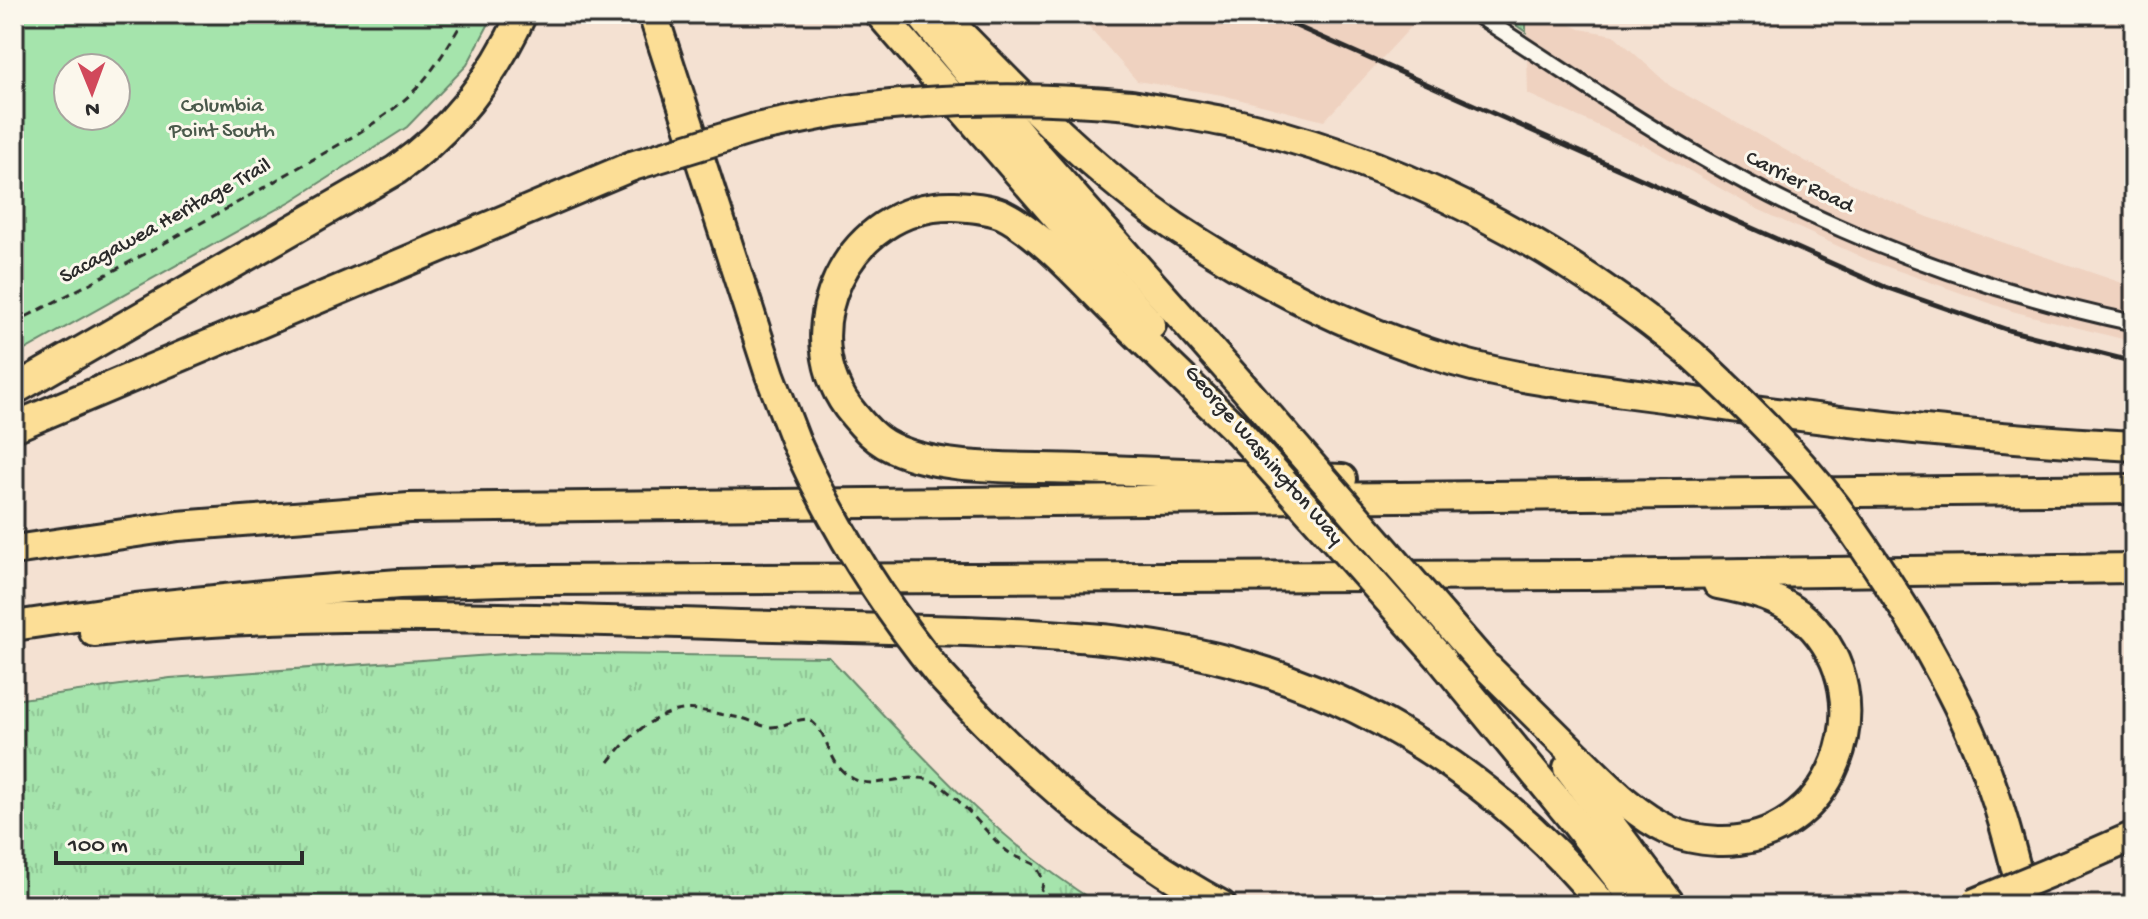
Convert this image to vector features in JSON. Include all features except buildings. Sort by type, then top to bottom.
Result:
[{"type":"highway","points":[[14,390],[417,155],[444,132],[481,87],[498,63],[522,14]]},
{"type":"highway","points":[[653,14],[770,375],[797,445],[837,527],[867,578],[940,675],[1012,751],[1085,816],[1176,881],[1221,905]]},
{"type":"highway","name":"George Washington Way","points":[[880,14],[1140,313],[1238,431],[1441,659],[1639,905]]},
{"type":"highway","name":"George Washington Way","points":[[920,14],[1038,156],[1486,666],[1614,826],[1671,905]]},
{"type":"highway","points":[[941,14],[1073,145],[1173,225],[1235,265],[1345,319],[1411,347],[1456,361],[1555,382],[1736,408],[1945,432],[2134,446]]},
{"type":"highway","points":[[14,427],[632,166],[756,128],[835,112],[929,101],[1002,98],[1065,99],[1131,105],[1279,134],[1358,159],[1431,189],[1514,230],[1614,293],[1692,355],[1741,400],[1815,481],[1877,565],[1920,634],[1977,746],[2025,905]]},
{"type":"highway","points":[[1238,431],[1062,262],[1028,231],[1001,214],[973,207],[941,206],[917,210],[873,234],[855,251],[831,291],[825,344],[835,387],[865,428],[883,443],[917,458],[979,465],[1456,483],[1578,495]]},
{"type":"highway","points":[[14,550],[178,526],[409,508],[2134,489]]},
{"type":"highway","points":[[14,626],[136,608],[399,584],[537,580],[1586,575],[2134,568]]},
{"type":"highway","points":[[1486,666],[1630,808],[1672,832],[1698,840],[1730,841],[1759,836],[1795,818],[1810,804],[1833,772],[1840,751],[1844,707],[1841,683],[1834,660],[1821,637],[1807,621],[1782,603],[1755,592],[1720,584],[1586,575]]},
{"type":"highway","points":[[14,642],[200,623],[374,618],[519,619],[1078,635],[1126,640],[1227,660],[1269,673],[1318,691],[1394,728],[1452,764],[1501,802],[1540,837],[1603,905]]},
{"type":"highway","points":[[1972,905],[2134,836]]},
{"type":"street","name":"Carrier Road","points":[[1476,14],[1668,138],[1811,215],[1967,278],[2071,309],[2134,323]]},
{"type":"path","name":"Sacagawea Heritage Trail","points":[[14,323],[163,246],[346,140],[411,94],[467,14]]},
{"type":"path","points":[[609,762],[633,733],[674,714],[697,710],[744,718],[767,727],[808,719],[821,731],[845,774],[857,781],[932,781],[988,829],[1004,849],[1035,865],[1042,884],[1038,895],[1026,902],[1006,905]]},
{"type":"shaded area","points":[[1078,14],[1423,14],[1324,121],[1222,95],[1137,81]]},
{"type":"shaded area","points":[[1526,14],[1549,14],[1580,29],[1614,35],[1670,86],[1807,162],[1874,194],[1928,217],[2134,287],[2134,342],[2012,311],[1868,260],[1751,206],[1643,144],[1528,94]]},
{"type":"green space","name":"Columbia Point South","points":[[14,14],[494,14],[467,65],[407,127],[293,200],[14,356]]},
{"type":"green space","points":[[1500,14],[1526,14],[1526,32]]},
{"type":"green space","points":[[519,653],[829,657],[924,758],[990,822],[1062,880],[1100,905],[14,905],[14,700],[170,678]]},
{"type":"railway","points":[[1269,14],[1885,287],[2008,330],[2134,362]]}]
